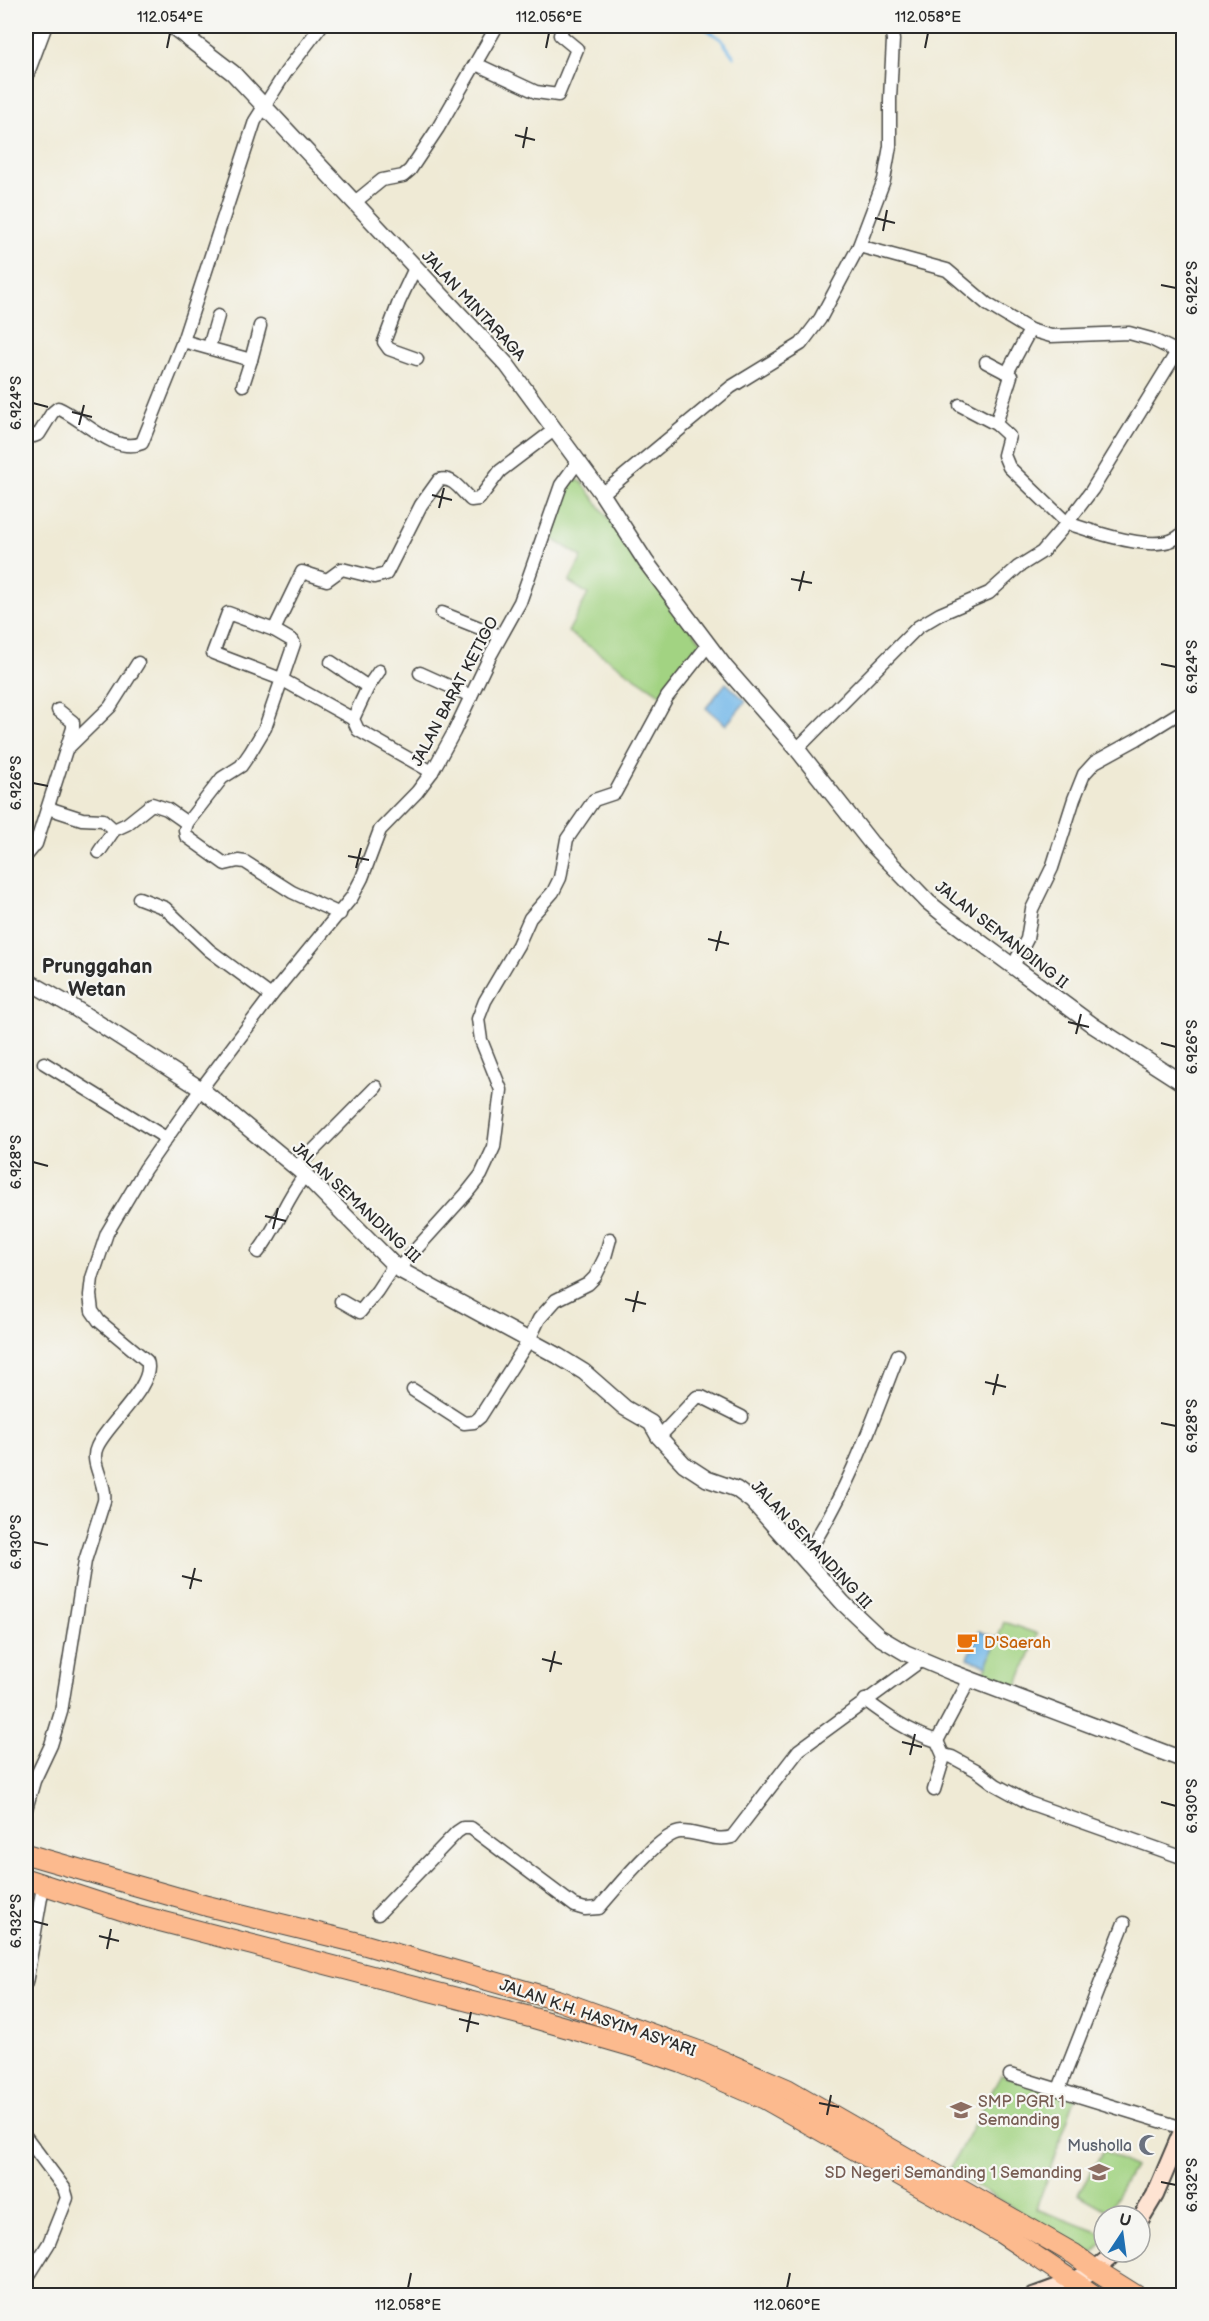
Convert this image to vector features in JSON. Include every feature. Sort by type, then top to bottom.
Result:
[{"type":"highway","name":"JALAN K.H. HASYIM ASY'ARI","points":[[26,1854],[207,1906],[355,1942],[557,2000],[743,2068],[787,2089],[1074,2254],[1083,2275]]},
{"type":"highway","points":[[60,1864],[67,1873],[75,1878],[174,1909],[177,1912],[175,1918],[159,1921]]},
{"type":"highway","name":"JALAN K.H. HASYIM ASY'ARI","points":[[34,1883],[159,1921],[630,2046],[721,2078],[765,2099],[1001,2233],[1083,2275]]},
{"type":"highway","points":[[207,1906],[191,1906],[189,1913],[192,1916],[310,1950],[319,1954],[326,1964]]},
{"type":"highway","points":[[1083,2275],[1095,2295]]},
{"type":"highway","points":[[1083,2275],[1137,2295]]},
{"type":"main road","points":[[1150,2204],[1183,2128]]},
{"type":"main road","points":[[1033,2295],[1083,2275],[1101,2264]]},
{"type":"street","points":[[26,74],[44,26]]},
{"type":"street","name":"JALAN MINTARAGA","points":[[172,26],[233,73],[507,365],[602,494],[646,562],[708,645]]},
{"type":"street","points":[[190,39],[199,26]]},
{"type":"street","points":[[26,432],[38,435],[51,413],[58,408],[126,447],[142,443],[183,341],[247,140],[263,104],[321,26]]},
{"type":"street","points":[[355,202],[382,180],[403,176],[410,170],[438,128],[497,26]]},
{"type":"street","points":[[476,64],[536,93],[558,95],[577,49],[560,35],[563,26]]},
{"type":"street","points":[[602,494],[731,387],[801,345],[820,319],[859,246],[888,166],[893,40],[891,26]]},
{"type":"street","points":[[798,749],[918,627],[940,614],[989,593],[1018,567],[1042,552],[1092,490],[1180,354],[1151,339],[1129,333],[1051,336],[1030,330],[987,304],[947,270],[859,246]]},
{"type":"street","points":[[415,268],[384,342],[389,349],[417,359]]},
{"type":"street","points":[[209,347],[218,316]]},
{"type":"street","points":[[243,385],[260,326]]},
{"type":"street","points":[[1007,373],[1030,330]]},
{"type":"street","points":[[183,341],[251,360]]},
{"type":"street","points":[[986,362],[1011,376],[996,424]]},
{"type":"street","points":[[960,405],[996,424],[1010,436],[1004,455],[1009,467],[1067,523],[1123,540],[1169,542],[1179,538],[1184,531]]},
{"type":"street","points":[[274,630],[302,572],[327,580],[342,569],[374,577],[383,576],[387,573],[421,505],[439,480],[450,480],[471,500],[479,499],[500,471],[554,430]]},
{"type":"street","name":"JALAN BARAT KETIGO","points":[[26,1809],[34,1781],[48,1755],[61,1712],[85,1561],[104,1501],[105,1491],[95,1451],[101,1438],[134,1397],[148,1370],[147,1361],[93,1314],[90,1301],[92,1278],[100,1251],[125,1202],[166,1138],[271,996],[340,914],[360,883],[380,830],[417,792],[432,772],[500,636],[523,596],[561,485],[577,463]]},
{"type":"street","points":[[340,914],[292,892],[240,860],[225,864],[186,836],[187,823],[222,778],[241,766],[265,728],[280,679],[294,644],[290,638],[274,630],[229,612],[213,652],[280,679],[353,719],[362,733],[432,772]]},
{"type":"street","points":[[442,613],[500,636]]},
{"type":"street","points":[[341,1301],[360,1312],[396,1267],[466,1194],[481,1175],[494,1147],[501,1090],[477,1024],[485,1001],[519,945],[530,918],[553,892],[561,872],[567,839],[594,800],[615,793],[667,697],[708,645]]},
{"type":"street","name":"JALAN SEMANDING II","points":[[708,645],[798,749],[871,843],[905,879],[949,919],[1012,966],[1094,1026],[1184,1084]]},
{"type":"street","points":[[331,662],[369,687]]},
{"type":"street","points":[[66,750],[110,707],[138,663]]},
{"type":"street","points":[[353,719],[379,671]]},
{"type":"street","points":[[420,674],[471,696]]},
{"type":"street","points":[[26,856],[35,846],[74,724],[58,710]]},
{"type":"street","points":[[1012,966],[1027,939],[1032,909],[1052,868],[1084,774],[1095,762],[1137,740],[1184,710]]},
{"type":"street","points":[[99,852],[114,830],[127,824],[153,804],[167,809],[187,823]]},
{"type":"street","points":[[48,808],[82,819],[103,820],[114,830]]},
{"type":"street","points":[[140,898],[165,908],[209,950],[271,996]]},
{"type":"street","name":"JALAN SEMANDING III","points":[[26,980],[73,1007],[201,1089],[301,1171],[396,1267],[584,1372],[625,1408],[651,1423],[684,1464],[707,1479],[736,1489],[752,1501],[860,1621],[879,1637],[921,1660],[1184,1760]]},
{"type":"street","points":[[44,1063],[166,1138]]},
{"type":"street","points":[[258,1252],[272,1234],[301,1171],[376,1087]]},
{"type":"street","points":[[413,1390],[464,1423],[474,1422],[480,1417],[529,1340],[539,1319],[556,1300],[588,1284],[595,1277],[605,1257],[610,1239]]},
{"type":"street","points":[[804,1558],[824,1528],[848,1484],[898,1355]]},
{"type":"street","points":[[660,1437],[697,1397],[702,1397],[742,1417]]},
{"type":"street","points":[[378,1914],[463,1828],[471,1828],[575,1906],[585,1909],[599,1908],[646,1855],[674,1833],[681,1832],[724,1839],[732,1837],[799,1750],[921,1660]]},
{"type":"street","points":[[937,1741],[970,1679]]},
{"type":"street","points":[[865,1700],[895,1723],[937,1741],[944,1755],[934,1790]]},
{"type":"street","points":[[944,1755],[976,1770],[996,1785],[1029,1803],[1184,1858]]},
{"type":"street","points":[[26,1983],[34,1883]]},
{"type":"street","points":[[1059,2089],[1124,1923]]},
{"type":"street","points":[[1010,2075],[1183,2128]]},
{"type":"street","points":[[26,2138],[64,2188],[67,2199],[49,2243],[26,2280]]},
{"type":"green space","points":[[576,479],[582,482],[666,598],[704,645],[663,696],[568,632],[588,594],[569,582],[582,557],[546,535],[561,492],[571,480]]},
{"type":"green space","points":[[1004,1622],[1038,1634],[1016,1689],[983,1676]]},
{"type":"green space","points":[[1001,2075],[1076,2096],[1036,2209],[1092,2230],[1092,2253],[1091,2254],[949,2170]]},
{"type":"green space","points":[[1104,2150],[1134,2167],[1112,2204],[1096,2204],[1078,2194]]},
{"type":"water","points":[[726,683],[746,701],[726,725],[706,708]]},
{"type":"water","points":[[979,1631],[997,1638],[987,1666],[968,1658]]},
{"type":"waterway","points":[[702,26],[721,39],[734,57]]},
{"type":"place","name":"D'Saerah","points":[[967,1642]]},
{"type":"place","name":"SMP PGRI 1 Semanding","points":[[961,2110]]},
{"type":"place","name":"Musholla","points":[[1149,2145]]},
{"type":"place","name":"SD Negeri Semanding 1 Semanding","points":[[1099,2172]]},
{"type":"district","name":"Prunggahan Wetan","points":[[97,978]]}]
